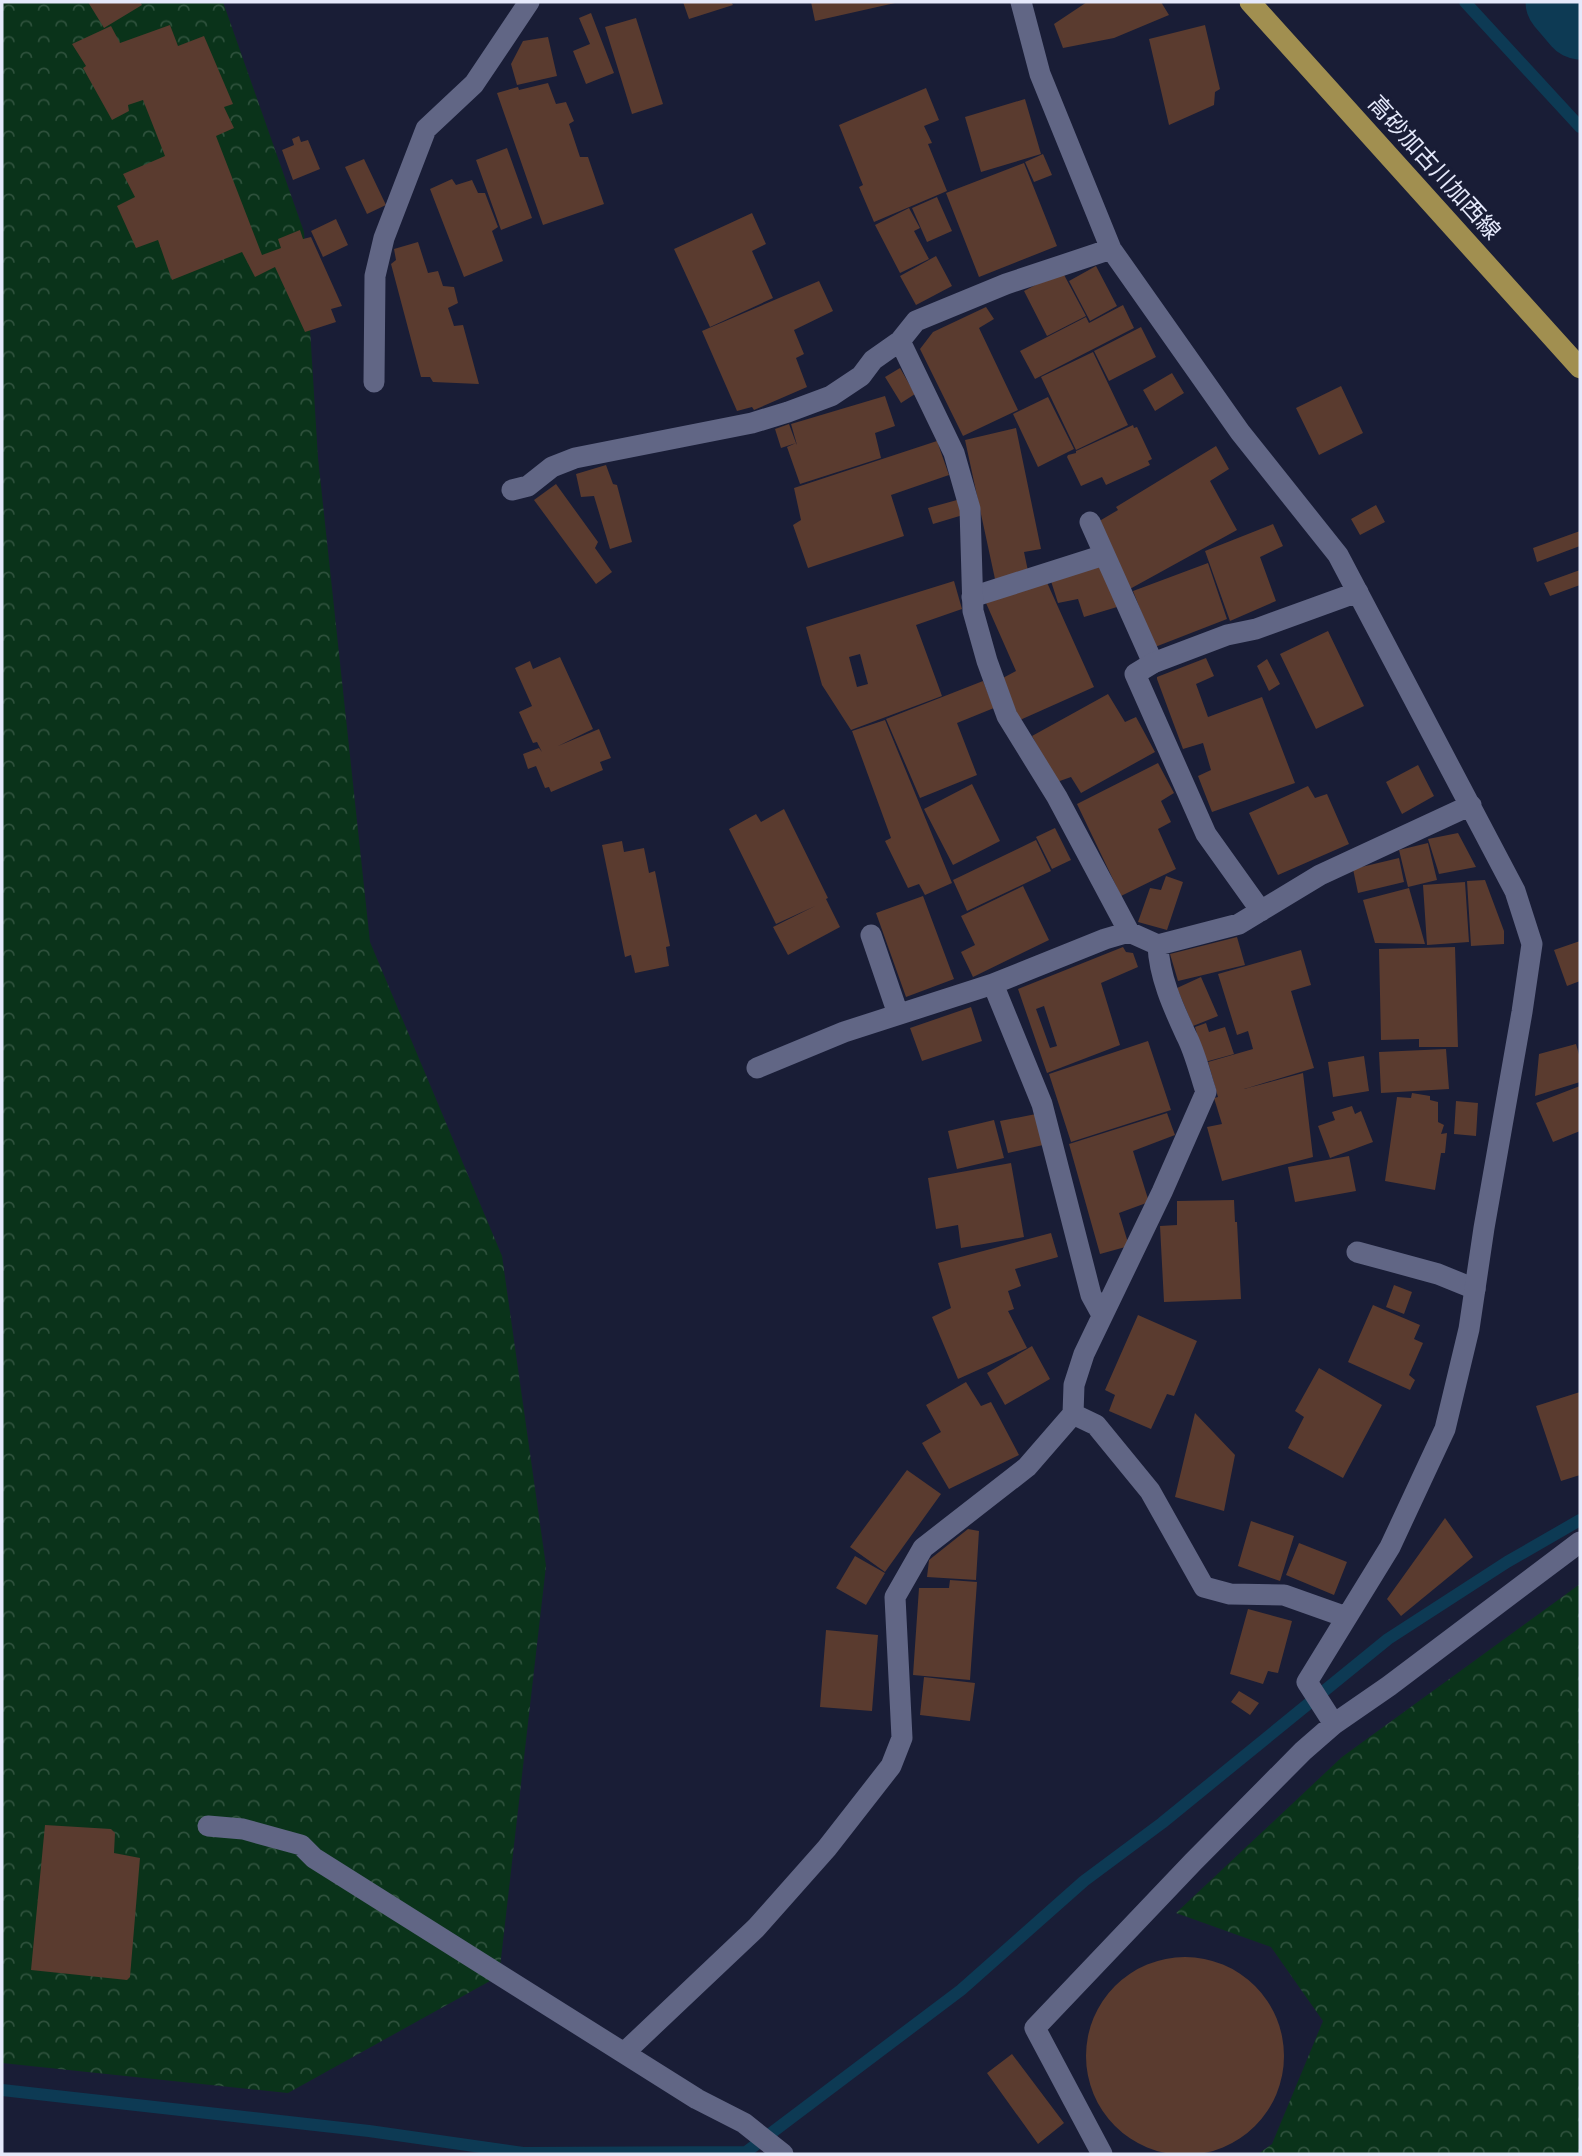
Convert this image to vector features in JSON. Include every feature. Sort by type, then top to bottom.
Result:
[{"type":"main road","name":"高砂加古川加西線","points":[[1250,2],[1580,368]]},
{"type":"street","points":[[374,382],[374,276],[384,238],[426,129],[474,84],[529,2]]},
{"type":"street","points":[[1021,2],[1040,74],[1111,249],[1240,432],[1338,555],[1515,891],[1532,944],[1469,1329],[1445,1429],[1390,1547],[1307,1682],[1334,1724]]},
{"type":"street","points":[[512,490],[528,486],[552,467],[575,458],[752,423],[831,396],[861,376],[873,360],[900,341],[916,321],[1006,284],[1111,249]]},
{"type":"street","points":[[900,341],[954,453],[970,509],[973,611],[1007,716],[1057,797],[1129,932],[1158,945],[1239,924],[1321,875],[1471,805]]},
{"type":"street","points":[[1090,522],[1153,663]]},
{"type":"street","points":[[972,597],[1104,555]]},
{"type":"street","points":[[1261,911],[1206,834],[1135,674],[1153,663],[1227,635],[1256,629],[1358,592]]},
{"type":"street","points":[[757,1068],[844,1032],[993,984],[1129,932]]},
{"type":"street","points":[[871,935],[898,1014]]},
{"type":"street","points":[[625,2052],[756,1928],[827,1848],[891,1766],[902,1738],[895,1597],[923,1548],[1027,1467],[1073,1414],[1074,1385],[1083,1354],[1119,1284],[1206,1092],[1187,1036],[1177,1019],[1158,958],[1158,945]]},
{"type":"street","points":[[993,984],[1042,1104],[1091,1295],[1102,1315]]},
{"type":"street","points":[[1357,1252],[1438,1274],[1475,1290]]},
{"type":"street","points":[[1073,1414],[1096,1425],[1150,1492],[1204,1587],[1230,1594],[1284,1595],[1346,1617]]},
{"type":"street","points":[[1102,2154],[1035,2028],[1303,1751],[1334,1724],[1390,1686],[1580,1542]]},
{"type":"street","points":[[208,1826],[243,1829],[300,1844],[314,1858],[697,2099],[744,2123],[783,2154]]},
{"type":"green space","points":[[2,2],[223,2],[304,232],[318,458],[370,942],[502,1256],[546,1566],[499,1976],[288,2093],[2,2063]]},
{"type":"green space","points":[[1580,1584],[1580,2154],[1258,2154],[1272,2144],[1323,2021],[1271,1947],[1176,1913],[1342,1757]]},
{"type":"building","points":[[88,2],[140,2],[142,5],[104,28]]},
{"type":"building","points":[[683,2],[731,2],[733,5],[689,19]]},
{"type":"building","points":[[811,2],[895,2],[895,3],[815,21]]},
{"type":"building","points":[[1087,2],[1161,2],[1169,15],[1114,38],[1063,48],[1054,24]]},
{"type":"building","points":[[591,13],[614,73],[586,84],[573,51],[590,44],[579,18]]},
{"type":"building","points":[[636,18],[663,104],[632,114],[605,27]]},
{"type":"building","points":[[170,25],[178,46],[204,36],[233,104],[224,107],[234,128],[216,136],[262,255],[281,248],[278,239],[300,230],[303,239],[311,237],[342,306],[331,309],[336,322],[305,332],[275,267],[255,277],[242,252],[172,280],[158,240],[136,248],[117,206],[135,197],[123,174],[165,156],[143,100],[128,105],[129,111],[112,120],[83,68],[86,66],[72,44],[111,26],[120,43]]},
{"type":"building","points":[[1205,25],[1220,89],[1215,92],[1214,105],[1169,125],[1149,39]]},
{"type":"building","points":[[548,37],[557,76],[517,85],[511,64],[523,41]]},
{"type":"building","points":[[548,83],[556,104],[566,102],[574,121],[569,124],[580,157],[588,157],[604,204],[543,225],[497,93]]},
{"type":"building","points":[[926,88],[939,120],[924,126],[932,143],[928,144],[947,191],[874,222],[859,187],[863,185],[839,125]]},
{"type":"building","points":[[1025,99],[1041,154],[981,172],[965,117]]},
{"type":"building","points":[[299,136],[301,142],[308,140],[320,169],[293,180],[282,150],[294,145],[292,139]]},
{"type":"building","points":[[507,148],[532,218],[501,230],[476,160]]},
{"type":"building","points":[[1043,154],[1052,175],[1034,182],[1025,162]]},
{"type":"building","points":[[364,159],[386,205],[367,214],[345,167]]},
{"type":"building","points":[[1024,163],[1057,246],[979,277],[946,193]]},
{"type":"building","points":[[452,179],[456,185],[472,180],[478,193],[485,193],[498,227],[492,231],[503,261],[464,277],[430,189]]},
{"type":"building","points":[[937,197],[952,231],[927,242],[912,208]]},
{"type":"building","points":[[909,208],[920,228],[914,231],[929,259],[900,273],[875,225]]},
{"type":"building","points":[[752,213],[766,244],[752,251],[773,298],[710,327],[674,249]]},
{"type":"building","points":[[336,219],[348,245],[323,257],[311,231]]},
{"type":"building","points":[[418,242],[428,273],[438,271],[443,286],[454,287],[458,303],[448,308],[454,326],[463,325],[479,384],[433,382],[430,377],[421,377],[391,264],[396,260],[394,249]]},
{"type":"building","points":[[936,256],[952,286],[916,305],[900,276]]},
{"type":"building","points":[[1096,266],[1117,306],[1090,321],[1069,281]]},
{"type":"building","points":[[1062,271],[1086,316],[1047,336],[1024,291]]},
{"type":"building","points":[[819,281],[833,311],[794,330],[804,354],[796,358],[807,387],[754,410],[752,407],[737,411],[702,331]]},
{"type":"building","points":[[1123,305],[1134,328],[1035,379],[1020,351],[1086,317],[1089,323]]},
{"type":"building","points":[[986,307],[994,319],[979,328],[1018,410],[963,436],[920,349],[933,332]]},
{"type":"building","points":[[1141,327],[1156,357],[1109,381],[1094,351]]},
{"type":"building","points":[[1093,352],[1128,425],[1076,450],[1041,377]]},
{"type":"building","points":[[900,368],[915,394],[901,403],[885,377]]},
{"type":"building","points":[[1172,373],[1184,393],[1155,411],[1143,390]]},
{"type":"building","points":[[1341,386],[1363,433],[1319,455],[1296,408]]},
{"type":"building","points":[[885,396],[895,426],[875,433],[881,458],[800,484],[787,447],[796,443],[797,445],[791,424]]},
{"type":"building","points":[[1048,397],[1074,449],[1038,467],[1013,414]]},
{"type":"building","points":[[789,424],[796,443],[781,448],[775,429]]},
{"type":"building","points":[[1133,425],[1134,428],[1137,427],[1152,459],[1148,461],[1150,465],[1106,485],[1102,477],[1081,486],[1068,455]]},
{"type":"building","points":[[1016,428],[1041,549],[1024,552],[1028,571],[995,579],[965,440]]},
{"type":"building","points":[[937,441],[949,475],[891,495],[904,536],[808,568],[793,525],[801,520],[794,488]]},
{"type":"building","points":[[1216,446],[1229,469],[1210,481],[1237,530],[1128,590],[1096,523],[1118,510],[1116,507]]},
{"type":"building","points":[[606,465],[613,484],[617,485],[632,542],[610,549],[594,496],[581,497],[576,474]]},
{"type":"building","points":[[556,484],[598,542],[595,548],[612,572],[596,584],[534,500]]},
{"type":"building","points":[[957,500],[963,515],[933,524],[928,508]]},
{"type":"building","points":[[1376,505],[1385,522],[1360,535],[1351,519]]},
{"type":"building","points":[[1273,524],[1283,546],[1260,557],[1276,601],[1230,621],[1205,551]]},
{"type":"building","points":[[1580,531],[1580,546],[1537,562],[1533,548]]},
{"type":"building","points":[[1103,562],[1117,607],[1084,617],[1078,599],[1058,603],[1050,578]]},
{"type":"building","points":[[1208,563],[1227,619],[1155,647],[1133,591]]},
{"type":"building","points":[[1580,570],[1580,585],[1550,596],[1544,583]]},
{"type":"building","points":[[1045,578],[1094,687],[1020,720],[1001,679],[1016,671],[986,603]]},
{"type":"building","points":[[954,581],[962,609],[916,625],[942,696],[851,730],[822,685],[806,627]],"holes":[[[860,654],[868,684],[857,687],[849,657]]]},
{"type":"building","points":[[1328,631],[1364,706],[1316,729],[1280,654]]},
{"type":"building","points":[[560,657],[593,729],[558,746],[599,729],[611,758],[600,762],[603,770],[551,792],[549,787],[545,788],[536,766],[528,769],[523,754],[539,748],[542,752],[537,742],[533,743],[519,712],[532,706],[515,668],[530,661],[533,669]]},
{"type":"building","points":[[1206,658],[1214,676],[1196,684],[1208,717],[1262,697],[1295,783],[1212,812],[1198,776],[1211,770],[1203,743],[1183,749],[1157,679]]},
{"type":"building","points":[[1267,659],[1280,684],[1269,691],[1257,666]]},
{"type":"building","points":[[983,681],[994,708],[957,723],[977,775],[920,798],[886,719]]},
{"type":"building","points":[[1108,694],[1125,722],[1136,717],[1155,752],[1081,793],[1071,777],[1057,782],[1032,736]]},
{"type":"building","points":[[885,720],[952,883],[925,895],[919,884],[908,888],[885,841],[891,838],[852,731]]},
{"type":"building","points":[[1158,763],[1174,793],[1161,801],[1171,822],[1158,829],[1176,869],[1121,896],[1077,804]]},
{"type":"building","points":[[1418,765],[1434,796],[1402,814],[1386,782]]},
{"type":"building","points":[[972,784],[1000,841],[953,865],[924,809]]},
{"type":"building","points":[[1308,786],[1315,798],[1327,794],[1349,844],[1278,875],[1249,813]]},
{"type":"building","points":[[784,809],[840,927],[788,955],[773,927],[815,906],[776,924],[729,829],[756,814],[761,822]]},
{"type":"building","points":[[1055,828],[1071,860],[1052,869],[1036,837]]},
{"type":"building","points":[[1458,833],[1476,867],[1439,874],[1428,839]]},
{"type":"building","points":[[1036,840],[1051,871],[967,911],[953,880]]},
{"type":"building","points":[[622,841],[624,852],[644,848],[649,873],[655,871],[670,946],[666,947],[669,966],[635,973],[631,955],[625,957],[602,845]]},
{"type":"building","points":[[1428,843],[1437,880],[1408,887],[1399,850]]},
{"type":"building","points":[[1399,858],[1404,882],[1358,893],[1353,869]]},
{"type":"building","points":[[1166,876],[1183,882],[1167,930],[1138,922],[1150,888],[1161,890]]},
{"type":"building","points":[[1485,880],[1504,931],[1504,944],[1471,946],[1467,881]]},
{"type":"building","points":[[1465,882],[1469,942],[1427,945],[1423,885]]},
{"type":"building","points":[[1023,886],[1049,940],[973,977],[961,952],[975,945],[961,916]]},
{"type":"building","points":[[1409,888],[1425,944],[1375,943],[1363,900]]},
{"type":"building","points":[[923,896],[954,979],[906,997],[876,913]]},
{"type":"building","points":[[1237,937],[1245,965],[1178,981],[1170,954]]},
{"type":"building","points":[[1580,941],[1580,981],[1567,986],[1554,950]]},
{"type":"building","points":[[1123,947],[1126,952],[1133,953],[1138,967],[1101,983],[1120,1045],[1047,1073],[1018,989]],"holes":[[[1044,1006],[1057,1046],[1050,1048],[1036,1009]]]},
{"type":"building","points":[[1455,947],[1458,1047],[1419,1047],[1419,1039],[1381,1040],[1379,949]]},
{"type":"building","points":[[1301,950],[1311,985],[1291,991],[1314,1068],[1244,1089],[1303,1073],[1313,1157],[1222,1181],[1207,1127],[1222,1124],[1208,1062],[1253,1049],[1248,1031],[1237,1035],[1218,974]]},
{"type":"building","points":[[1201,977],[1218,1016],[1193,1026],[1177,988]]},
{"type":"building","points":[[971,1007],[982,1041],[922,1061],[910,1028]]},
{"type":"building","points":[[1206,1023],[1209,1032],[1225,1027],[1234,1054],[1205,1062],[1195,1027]]},
{"type":"building","points":[[1148,1041],[1171,1110],[1071,1142],[1049,1074]]},
{"type":"building","points":[[1576,1044],[1580,1058],[1580,1082],[1535,1096],[1539,1054]]},
{"type":"building","points":[[1446,1049],[1449,1089],[1381,1093],[1379,1052]]},
{"type":"building","points":[[1364,1056],[1369,1091],[1333,1097],[1328,1062]]},
{"type":"building","points":[[1580,1086],[1580,1131],[1553,1142],[1536,1103]]},
{"type":"building","points":[[1412,1093],[1430,1096],[1430,1100],[1438,1102],[1438,1122],[1444,1125],[1441,1134],[1447,1133],[1445,1153],[1441,1153],[1435,1190],[1385,1181],[1397,1097],[1411,1098]]},
{"type":"building","points":[[1456,1101],[1478,1103],[1476,1136],[1454,1134]]},
{"type":"building","points":[[1352,1106],[1355,1114],[1361,1111],[1373,1142],[1330,1158],[1318,1126],[1335,1120],[1332,1112]]},
{"type":"building","points":[[1167,1113],[1175,1135],[1133,1151],[1149,1202],[1119,1213],[1129,1246],[1100,1254],[1069,1144]]},
{"type":"building","points":[[1036,1114],[1043,1145],[1008,1153],[1000,1121]]},
{"type":"building","points":[[994,1120],[1004,1158],[957,1169],[948,1131]]},
{"type":"building","points":[[1349,1156],[1356,1191],[1295,1202],[1288,1167]]},
{"type":"building","points":[[1011,1163],[1024,1237],[961,1248],[958,1225],[936,1229],[928,1178]]},
{"type":"building","points":[[1234,1200],[1241,1299],[1164,1302],[1160,1226],[1177,1225],[1177,1201]]},
{"type":"building","points":[[1051,1233],[1058,1257],[1015,1269],[1021,1286],[1008,1291],[1014,1309],[1008,1311],[1027,1348],[958,1379],[932,1317],[951,1308],[938,1263]]},
{"type":"building","points":[[1394,1285],[1412,1292],[1404,1314],[1386,1307]]},
{"type":"building","points":[[1373,1305],[1420,1325],[1414,1339],[1423,1343],[1409,1375],[1415,1380],[1410,1390],[1348,1362]]},
{"type":"building","points":[[1138,1315],[1197,1341],[1174,1396],[1167,1394],[1151,1429],[1109,1411],[1115,1395],[1105,1390]]},
{"type":"building","points":[[1032,1346],[1050,1379],[1005,1405],[987,1373]]},
{"type":"building","points":[[1319,1368],[1382,1405],[1343,1478],[1288,1448],[1304,1417],[1295,1411]]},
{"type":"building","points":[[966,1382],[981,1406],[991,1402],[1019,1455],[949,1489],[922,1443],[941,1432],[926,1405]]},
{"type":"building","points":[[1580,1392],[1580,1475],[1561,1481],[1536,1406]]},
{"type":"building","points":[[1195,1413],[1235,1455],[1224,1511],[1175,1497]]},
{"type":"building","points":[[907,1470],[941,1494],[885,1572],[850,1547]]},
{"type":"building","points":[[1445,1518],[1473,1557],[1401,1616],[1387,1599]]},
{"type":"building","points":[[1251,1521],[1294,1536],[1280,1581],[1238,1566]]},
{"type":"building","points":[[968,1529],[979,1531],[976,1580],[927,1577],[929,1560]]},
{"type":"building","points":[[1299,1543],[1347,1562],[1334,1595],[1286,1575]]},
{"type":"building","points":[[855,1556],[885,1573],[866,1605],[836,1588]]},
{"type":"building","points":[[950,1580],[977,1582],[970,1680],[913,1675],[919,1588],[949,1588]]},
{"type":"building","points":[[1248,1609],[1292,1621],[1278,1673],[1268,1671],[1263,1684],[1230,1674]]},
{"type":"building","points":[[826,1630],[878,1635],[872,1711],[820,1707]]},
{"type":"building","points":[[924,1677],[975,1683],[970,1721],[920,1715]]},
{"type":"building","points":[[1239,1691],[1259,1703],[1250,1715],[1231,1702]]},
{"type":"building","points":[[45,1825],[111,1829],[115,1833],[114,1853],[140,1858],[130,1977],[127,1980],[31,1970]]},
{"type":"building","points":[[1185,1957],[1223,1965],[1255,1986],[1276,2018],[1284,2056],[1276,2094],[1255,2126],[1223,2147],[1185,2155],[1147,2147],[1115,2126],[1094,2094],[1086,2056],[1094,2018],[1115,1986],[1147,1965]]},
{"type":"building","points":[[1012,2054],[1064,2123],[1038,2144],[987,2073]]},
{"type":"waterway","points":[[1465,2],[1580,127]]},
{"type":"waterway","points":[[1563,2],[1580,22]]},
{"type":"waterway","points":[[2,2090],[369,2131],[523,2153],[746,2152],[961,1990],[1084,1881],[1162,1823],[1388,1639],[1507,1562],[1580,1520]]}]
